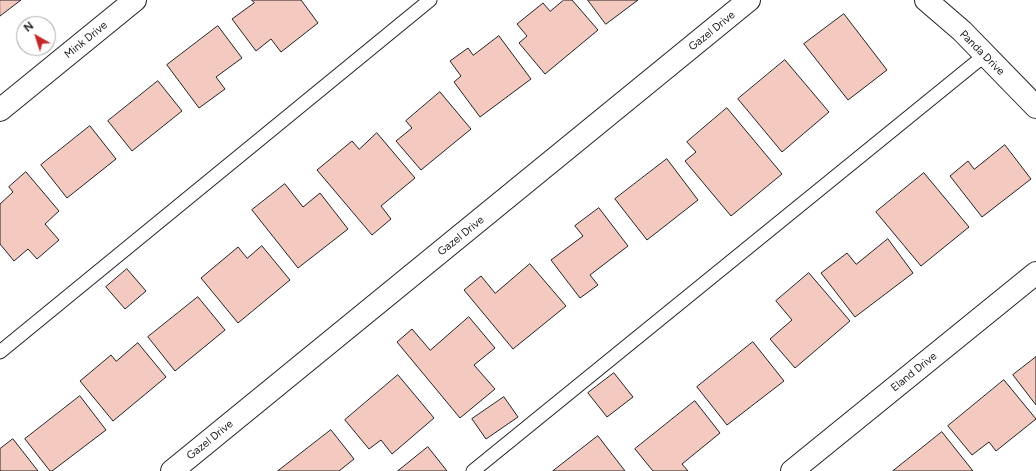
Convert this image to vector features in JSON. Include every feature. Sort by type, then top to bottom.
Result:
[{"type":"street","name":"Mink Drive","points":[[0,110],[135,0]]},
{"type":"street","name":"Gazel Drive","points":[[172,471],[749,0]]},
{"type":"street","name":"Panda Drive","points":[[926,0],[962,31],[1036,107]]},
{"type":"street","name":"Eland Drive","points":[[792,471],[1036,273]]},
{"type":"lane","points":[[0,352],[430,0]]},
{"type":"lane","points":[[473,471],[985,55]]},
{"type":"building","points":[[0,0],[21,0],[0,16]]},
{"type":"building","points":[[252,0],[301,0],[318,23],[281,52],[271,39],[256,51],[232,19],[254,3]]},
{"type":"building","points":[[564,0],[572,0],[598,30],[545,74],[519,43],[527,36],[517,24],[543,3],[550,11]]},
{"type":"building","points":[[588,0],[638,0],[606,24]]},
{"type":"building","points":[[844,14],[887,70],[848,100],[804,44]]},
{"type":"building","points":[[218,26],[242,58],[216,77],[225,89],[199,108],[167,65]]},
{"type":"building","points":[[499,36],[531,79],[480,117],[454,82],[461,76],[450,61],[468,48],[473,55]]},
{"type":"building","points":[[785,60],[829,112],[782,152],[738,99]]},
{"type":"building","points":[[158,81],[182,111],[132,151],[108,121]]},
{"type":"building","points":[[440,92],[471,129],[421,170],[396,141],[412,128],[406,121]]},
{"type":"building","points":[[727,108],[782,174],[731,216],[685,161],[696,152],[687,142]]},
{"type":"building","points":[[90,126],[116,159],[67,198],[41,165]]},
{"type":"building","points":[[377,133],[415,178],[381,206],[391,219],[372,235],[317,170],[352,141],[359,149]]},
{"type":"building","points":[[1005,145],[1031,179],[982,217],[950,176],[968,161],[974,169]]},
{"type":"building","points":[[667,159],[698,200],[647,240],[615,199]]},
{"type":"building","points":[[26,172],[59,211],[45,224],[59,240],[37,259],[28,249],[14,261],[0,244],[0,204],[13,192],[9,187]]},
{"type":"building","points":[[924,173],[969,227],[921,266],[876,212]]},
{"type":"building","points":[[285,184],[303,207],[320,193],[348,229],[298,268],[252,210]]},
{"type":"building","points":[[599,208],[628,246],[590,275],[598,285],[580,298],[551,260],[583,236],[575,226]]},
{"type":"building","points":[[888,239],[913,273],[855,317],[821,273],[847,253],[856,264]]},
{"type":"building","points":[[262,246],[290,280],[238,323],[201,278],[238,247],[247,258]]},
{"type":"building","points":[[530,264],[566,306],[513,349],[464,290],[481,276],[495,293]]},
{"type":"building","points":[[127,269],[146,291],[125,309],[106,287]]},
{"type":"building","points":[[809,273],[850,321],[795,368],[770,339],[792,320],[776,301]]},
{"type":"building","points":[[198,297],[225,330],[175,371],[148,337]]},
{"type":"building","points":[[469,317],[495,348],[474,365],[495,389],[460,418],[397,342],[412,329],[430,350]]},
{"type":"building","points":[[753,342],[784,381],[727,425],[697,387]]},
{"type":"building","points":[[138,343],[166,377],[113,421],[80,381],[111,355],[116,361]]},
{"type":"building","points":[[1036,357],[1036,405],[1013,375]]},
{"type":"building","points":[[614,373],[633,397],[607,417],[588,393]]},
{"type":"building","points":[[398,375],[434,418],[392,454],[381,440],[369,449],[345,420]]},
{"type":"building","points":[[1004,380],[1036,419],[996,451],[989,442],[972,455],[948,426]]},
{"type":"building","points":[[80,396],[106,430],[50,471],[25,439]]},
{"type":"building","points":[[504,397],[518,417],[486,439],[472,419]]},
{"type":"building","points":[[695,401],[720,433],[682,464],[688,471],[653,471],[635,449]]},
{"type":"building","points":[[331,430],[354,459],[339,471],[278,471]]},
{"type":"building","points":[[942,432],[973,471],[893,471]]},
{"type":"building","points":[[598,436],[625,471],[553,471]]},
{"type":"building","points":[[13,439],[38,471],[0,471],[0,449]]},
{"type":"building","points":[[428,447],[447,471],[398,471]]}]
